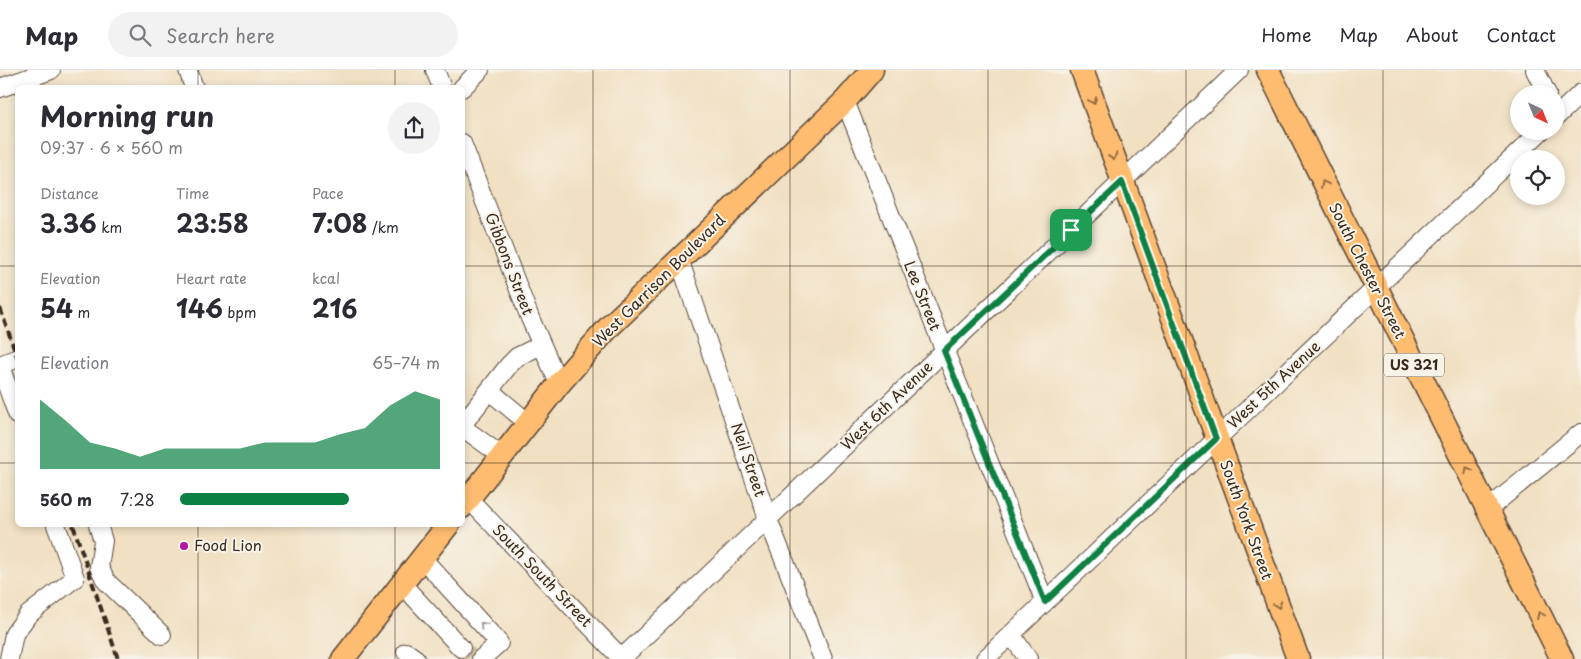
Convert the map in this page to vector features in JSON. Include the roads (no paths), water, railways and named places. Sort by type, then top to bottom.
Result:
[{"type":"main road","name":"West Garrison Boulevard","points":[[465,499],[559,384],[610,327],[844,101],[872,70]]},
{"type":"main road","name":"South York Street","points":[[1082,70],[1298,659]]},
{"type":"main road","name":"South Chester Street","points":[[1268,70],[1375,288],[1562,659]]},
{"type":"main road","points":[[343,659],[446,527]]},
{"type":"street","points":[[0,88],[51,70]]},
{"type":"street","points":[[188,70],[193,85]]},
{"type":"street","points":[[435,70],[441,85]]},
{"type":"street","points":[[465,85],[480,70]]},
{"type":"street","name":"West 6th Avenue","points":[[622,659],[1239,70]]},
{"type":"street","points":[[1535,70],[1542,85]]},
{"type":"street","points":[[1565,108],[1581,93]]},
{"type":"street","name":"Lee Street","points":[[844,101],[1045,602]]},
{"type":"street","name":"West 5th Avenue","points":[[985,659],[1531,140]]},
{"type":"street","name":"Gibbons Street","points":[[465,151],[530,318],[559,384]]},
{"type":"street","name":"Neil Street","points":[[679,259],[768,519],[823,659]]},
{"type":"street","points":[[465,422],[509,365],[517,357],[542,345]]},
{"type":"street","points":[[15,359],[0,366],[15,408]]},
{"type":"street","points":[[490,391],[528,423]]},
{"type":"street","points":[[465,428],[502,456]]},
{"type":"street","points":[[1488,509],[1581,433]]},
{"type":"street","name":"South South Street","points":[[465,499],[622,659]]},
{"type":"street","points":[[9,659],[14,634],[28,615],[75,578],[57,527]]},
{"type":"street","points":[[99,527],[103,541],[99,567],[106,581],[162,635]]},
{"type":"street","points":[[402,584],[471,656],[499,643],[422,558]]},
{"type":"street","points":[[1011,634],[1028,659]]},
{"type":"tunnel","points":[[461,648],[470,657]]},
{"type":"railway","points":[[0,308],[15,350]]},
{"type":"railway","points":[[74,527],[118,659]]},
{"type":"place","name":"Food Lion","points":[[184,546]]}]
